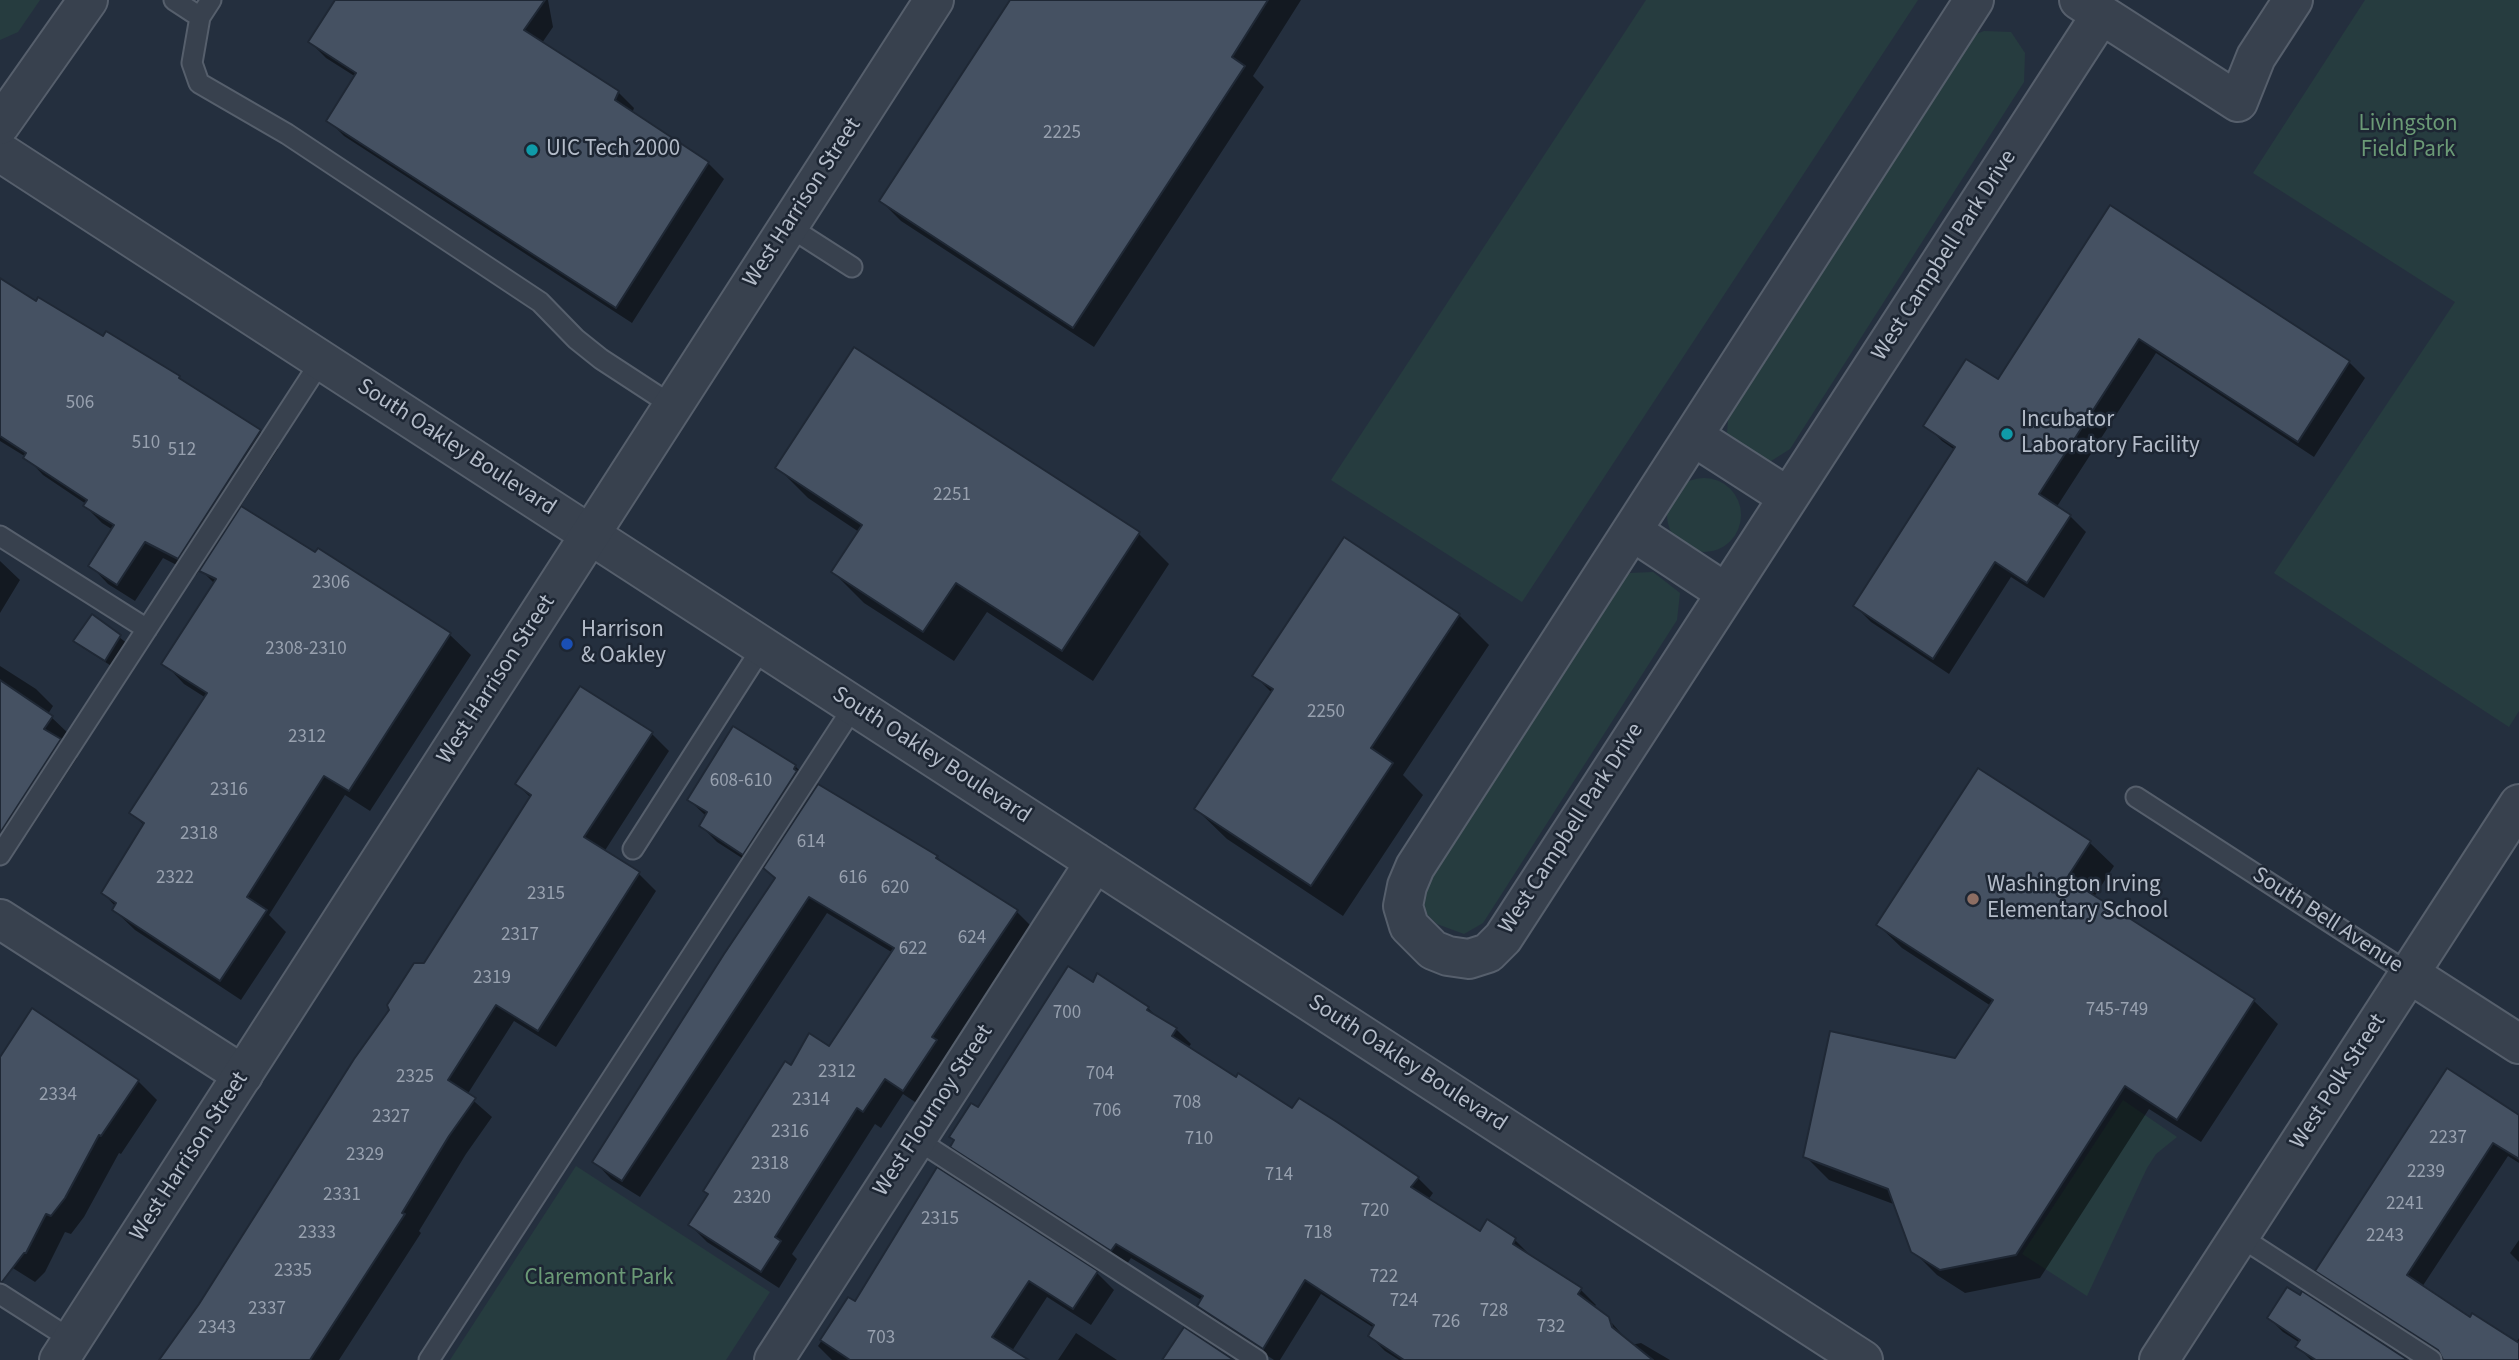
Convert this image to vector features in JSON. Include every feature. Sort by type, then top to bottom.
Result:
[{"type":"street","points":[[0,125],[88,0]]},
{"type":"street","name":"West Harrison Street","points":[[66,1350],[934,0]]},
{"type":"street","name":"West Campbell Park Drive","points":[[1974,0],[1415,867],[1403,906],[1409,926],[1433,950],[1448,956],[1469,959],[1488,953],[1503,938],[1788,497],[2090,7]]},
{"type":"street","points":[[2090,7],[2238,103],[2256,57],[2293,0]]},
{"type":"street","name":"South Oakley Boulevard","points":[[0,152],[1863,1360]]},
{"type":"street","points":[[1693,436],[1788,497]]},
{"type":"street","points":[[1632,531],[1726,593]]},
{"type":"street","name":"West Polk Street","points":[[2159,1360],[2519,804]]},
{"type":"street","name":"West Flournoy Street","points":[[774,1360],[1095,862]]},
{"type":"street","points":[[0,919],[243,1074]]},
{"type":"street","name":"South Bell Avenue","points":[[2410,974],[2519,1044]]},
{"type":"lane","points":[[174,0],[200,17]]},
{"type":"lane","points":[[211,0],[200,17],[192,63],[200,83],[288,134],[540,302],[576,339],[601,359],[673,406]]},
{"type":"lane","points":[[788,226],[852,267]]},
{"type":"lane","points":[[0,855],[321,361]]},
{"type":"lane","points":[[0,536],[146,629]]},
{"type":"lane","points":[[633,849],[763,646]]},
{"type":"lane","points":[[429,1360],[854,706]]},
{"type":"lane","name":"South Bell Avenue","points":[[2136,797],[2410,974]]},
{"type":"lane","points":[[916,1139],[1257,1360]]},
{"type":"lane","points":[[2239,1236],[2431,1360]]},
{"type":"lane","points":[[0,1294],[66,1350]]},
{"type":"green space","points":[[0,0],[40,0],[18,32],[0,40]]},
{"type":"green space","points":[[1646,0],[1918,0],[1522,602],[1331,480]]},
{"type":"green space","name":"Livingston Field Park","points":[[2365,0],[2519,0],[2519,711],[2509,727],[2274,573],[2455,302],[2253,173]]},
{"type":"green space","points":[[1984,31],[2011,32],[2025,53],[2024,82],[1790,449],[1771,461],[1745,451],[1727,433],[1729,408],[1964,39]]},
{"type":"green space","points":[[1697,478],[1711,478],[1725,484],[1735,494],[1741,515],[1739,529],[1725,546],[1711,552],[1697,552],[1683,546],[1673,536],[1667,522],[1667,508],[1673,494],[1683,484]]},
{"type":"green space","points":[[1653,572],[1680,593],[1677,620],[1483,923],[1464,934],[1437,924],[1420,907],[1421,882],[1610,586],[1630,573]]},
{"type":"green space","points":[[2123,1100],[2177,1137],[2156,1154],[2147,1168],[2087,1296],[2022,1254]]},
{"type":"green space","name":"Claremont Park","points":[[576,1166],[770,1292],[726,1360],[450,1360]]},
{"type":"building","name":"UIC Tech 2000","points":[[335,0],[545,0],[524,30],[619,91],[615,100],[709,162],[616,308],[326,121],[356,73],[308,42]]},
{"type":"building","points":[[1010,0],[1268,0],[1232,57],[1245,66],[1073,328],[879,201]]},
{"type":"building","name":"Incubator Laboratory Facility","points":[[2110,205],[2350,361],[2298,442],[2139,339],[2039,494],[2071,515],[2027,583],[1995,562],[1933,659],[1853,606],[1955,447],[1923,426],[1966,359],[1998,379]]},
{"type":"building","points":[[0,278],[36,301],[38,297],[103,336],[106,331],[261,430],[178,559],[145,542],[117,585],[88,566],[114,525],[83,506],[87,500],[23,458],[26,453],[0,436]]},
{"type":"building","points":[[854,347],[1140,532],[1062,651],[956,583],[923,632],[831,572],[862,525],[775,468]]},
{"type":"building","points":[[241,506],[315,552],[318,548],[451,633],[349,791],[324,776],[247,897],[267,910],[220,981],[112,910],[116,903],[101,893],[144,823],[129,813],[207,693],[161,664],[216,579],[199,571]]},
{"type":"building","points":[[1344,537],[1460,614],[1371,748],[1393,763],[1311,886],[1194,809],[1273,689],[1252,676]]},
{"type":"building","points":[[92,614],[121,635],[105,661],[73,641]]},
{"type":"building","points":[[0,680],[53,716],[44,729],[61,739],[0,833]]},
{"type":"building","points":[[580,686],[653,732],[584,837],[640,872],[538,1031],[496,1005],[448,1080],[476,1098],[449,1136],[402,1213],[405,1214],[310,1360],[159,1360],[199,1304],[354,1059],[389,1010],[387,1005],[414,963],[424,963],[531,795],[515,784]]},
{"type":"building","points":[[733,726],[796,765],[794,769],[797,771],[743,855],[699,826],[707,812],[687,800]]},
{"type":"building","points":[[1978,768],[2091,841],[2067,878],[2255,999],[2177,1120],[2125,1086],[2016,1255],[1940,1270],[1911,1252],[1888,1189],[1803,1157],[1830,1031],[1955,1058],[1993,1000],[1876,925]]},
{"type":"building","points":[[818,784],[938,856],[936,858],[1018,910],[932,1037],[937,1040],[903,1091],[885,1079],[863,1112],[857,1108],[775,1237],[781,1241],[761,1272],[688,1225],[708,1194],[703,1191],[785,1061],[791,1065],[809,1033],[829,1046],[894,948],[809,897],[622,1181],[592,1162],[775,878],[763,868]]},
{"type":"building","points":[[1068,966],[1093,982],[1097,973],[1149,1007],[1147,1010],[1177,1028],[1172,1036],[1236,1077],[1238,1073],[1292,1108],[1299,1098],[1337,1122],[1419,1177],[1411,1187],[1480,1231],[1487,1219],[1516,1238],[1513,1244],[1582,1288],[1578,1294],[1609,1317],[1612,1327],[1653,1360],[1404,1360],[1368,1336],[1374,1325],[1305,1280],[1263,1349],[1197,1306],[1203,1296],[1116,1244],[1111,1251],[950,1147],[954,1140],[949,1137],[971,1103],[978,1107]]},
{"type":"building","points":[[32,1008],[139,1080],[101,1136],[99,1135],[65,1198],[51,1216],[46,1214],[26,1253],[0,1282],[0,1057]]},
{"type":"building","points":[[2447,1068],[2519,1115],[2519,1159],[2493,1143],[2407,1275],[2470,1317],[2472,1313],[2519,1343],[2519,1360],[2443,1360],[2438,1350],[2315,1271]]},
{"type":"building","points":[[937,1167],[1098,1271],[1073,1309],[1029,1281],[992,1337],[1029,1360],[850,1360],[820,1340],[848,1297],[855,1301]]},
{"type":"building","points":[[2287,1287],[2300,1295],[2302,1291],[2408,1360],[2316,1360],[2295,1347],[2300,1340],[2267,1318]]},
{"type":"building","points":[[1184,1327],[1234,1360],[1162,1360]]},
{"type":"place","name":"UIC Tech 2000","points":[[532,150]]},
{"type":"place","name":"Incubator Laboratory Facility","points":[[2007,434]]},
{"type":"place","name":"Harrison & Oakley","points":[[567,644]]},
{"type":"place","name":"Washington Irving Elementary School","points":[[1973,899]]}]
